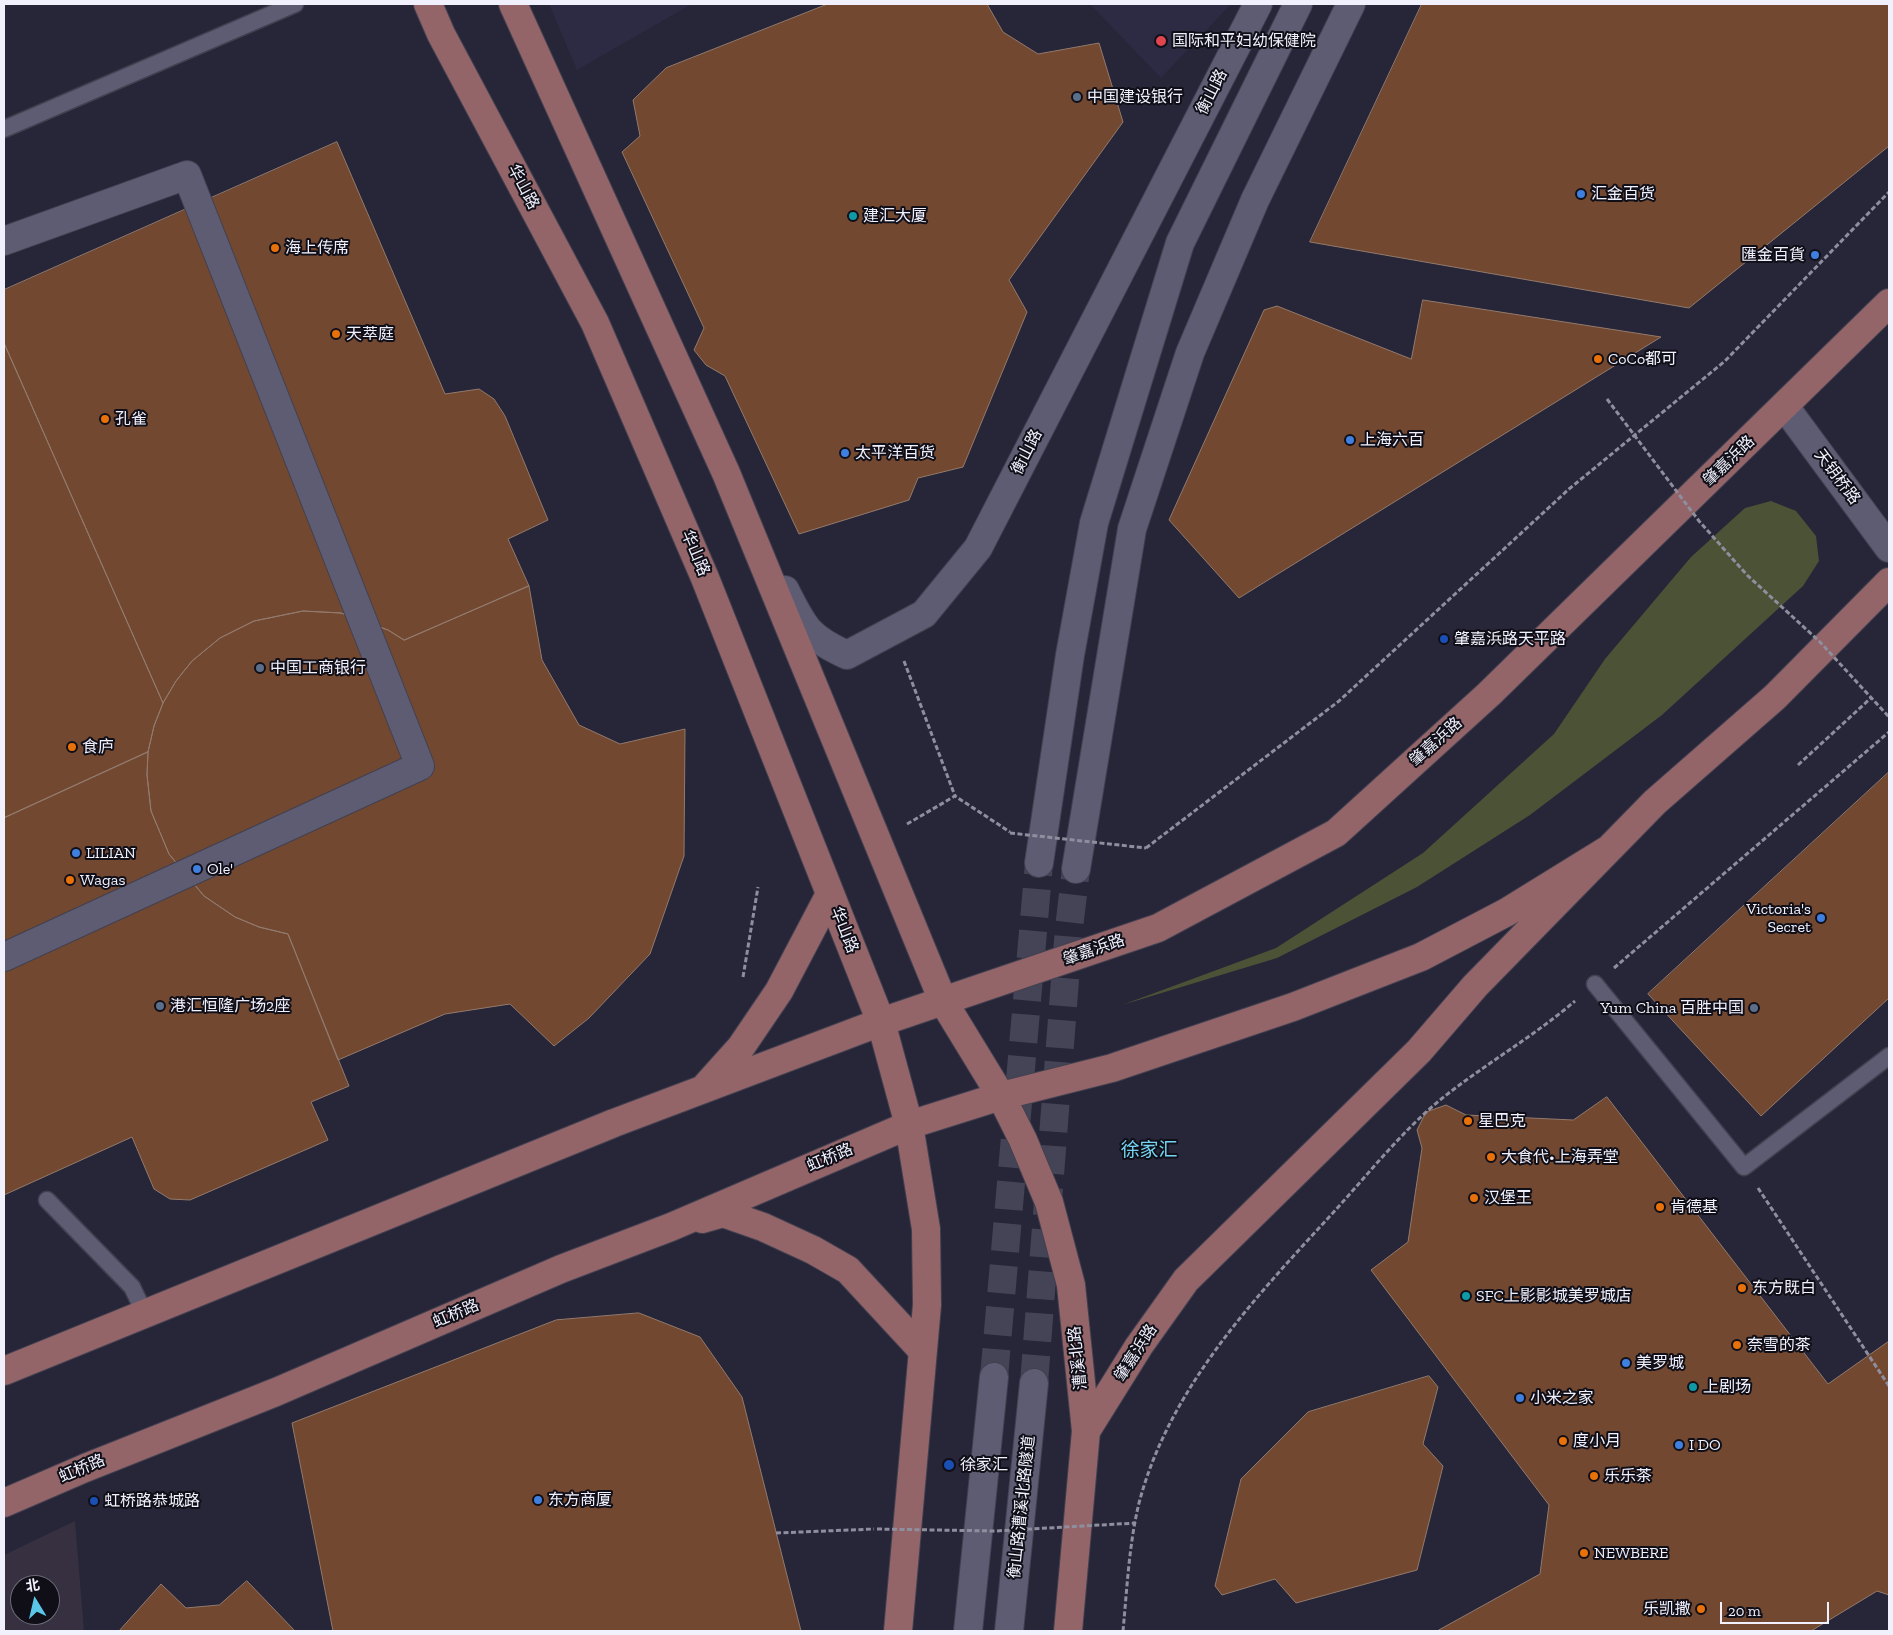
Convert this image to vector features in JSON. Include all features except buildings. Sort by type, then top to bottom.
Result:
[{"type":"main road","name":"华山路","points":[[428,4],[442,34],[595,323],[705,578],[769,734],[881,1022],[909,1125]]},
{"type":"main road","points":[[513,4],[726,473],[943,1001],[1001,1096]]},
{"type":"main road","name":"衡山路","points":[[726,473],[805,629],[826,646],[847,656],[924,614],[978,548],[1258,4]]},
{"type":"main road","points":[[1039,863],[1070,655],[1094,523],[1180,243],[1298,4]]},
{"type":"main road","points":[[1076,868],[1132,529],[1190,353],[1255,200],[1351,4]]},
{"type":"main road","points":[[4,241],[187,175],[420,766],[4,957]]},
{"type":"main road","name":"肇嘉浜路","points":[[881,1022],[1158,928],[1336,834],[1489,694],[1785,407],[1889,303]]},
{"type":"main road","name":"天钥桥路","points":[[1785,407],[1889,548]]},
{"type":"main road","name":"肇嘉浜路","points":[[1086,1431],[1140,1346],[1186,1280],[1419,1051],[1475,986],[1655,802],[1775,697],[1889,582]]},
{"type":"main road","name":"肇嘉浜路","points":[[909,1125],[1001,1096],[1121,1065],[1293,1007],[1421,957],[1507,912],[1609,849]]},
{"type":"main road","points":[[703,1089],[741,1047],[779,991],[830,894]]},
{"type":"main road","points":[[4,1371],[614,1123],[881,1022]]},
{"type":"main road","name":"漕溪北路","points":[[1001,1096],[1023,1140],[1049,1202],[1071,1285],[1086,1431],[1068,1631]]},
{"type":"main road","points":[[898,1631],[927,1305],[926,1229],[909,1125]]},
{"type":"main road","name":"虹桥路","points":[[4,1503],[85,1468],[276,1392],[561,1269],[671,1227],[909,1125]]},
{"type":"main road","points":[[671,1227],[723,1213],[763,1227],[813,1250],[848,1270],[922,1350]]},
{"type":"main road","points":[[968,1631],[994,1377]]},
{"type":"main road","name":"衡山路漕溪北路隧道","points":[[1009,1631],[1034,1383]]},
{"type":"lane","points":[[4,129],[295,4]]},
{"type":"lane","points":[[1595,984],[1744,1167],[1889,1056]]},
{"type":"lane","points":[[47,1200],[132,1287],[146,1314]]},
{"type":"path","points":[[893,631],[955,796],[1010,833],[1146,848],[1340,701],[1569,489],[1725,361],[1889,192]]},
{"type":"path","points":[[1607,399],[1699,521],[1747,575],[1819,641],[1889,717]]},
{"type":"path","points":[[1569,489],[1634,437]]},
{"type":"path","points":[[1798,764],[1872,697]]},
{"type":"path","points":[[1123,1631],[1139,1503],[1164,1435],[1206,1364],[1256,1297],[1409,1130],[1444,1097],[1543,1028],[1889,732]]},
{"type":"path","points":[[877,841],[955,796]]},
{"type":"path","points":[[743,977],[758,887]]},
{"type":"path","points":[[1744,1167],[1889,1386]]},
{"type":"path","points":[[776,1533],[877,1529],[995,1531],[1136,1523]]},
{"type":"shaded area","points":[[549,4],[692,4],[577,70]]},
{"type":"shaded area","name":"国际和平妇幼保健院","points":[[1090,4],[1231,4],[1161,78]]},
{"type":"shaded area","points":[[75,1521],[84,1631],[4,1631],[4,1555]]},
{"type":"green space","points":[[1771,501],[1796,511],[1816,536],[1819,561],[1803,586],[1662,715],[1530,815],[1417,887],[1277,958],[1122,1005],[1276,948],[1423,853],[1554,734],[1605,659],[1691,557],[1745,508]]},
{"type":"tunnel","points":[[994,1377],[1039,863]]},
{"type":"tunnel","points":[[1034,1383],[1069,928],[1076,869]]},
{"type":"place","name":"国际和平妇幼保健院","points":[[1161,41]]},
{"type":"place","name":"中国建设银行","points":[[1077,97]]},
{"type":"place","name":"汇金百货","points":[[1581,194]]},
{"type":"place","name":"建汇大厦","points":[[853,216]]},
{"type":"place","name":"海上传席","points":[[275,248]]},
{"type":"place","name":"匯金百貨","points":[[1815,255]]},
{"type":"place","name":"天萃庭","points":[[336,334]]},
{"type":"place","name":"CoCo都可","points":[[1598,359]]},
{"type":"place","name":"孔雀","points":[[105,419]]},
{"type":"place","name":"上海六百","points":[[1350,440]]},
{"type":"place","name":"太平洋百货","points":[[845,453]]},
{"type":"place","name":"肇嘉浜路天平路","points":[[1444,639]]},
{"type":"place","name":"中国工商银行","points":[[260,668]]},
{"type":"place","name":"食庐","points":[[72,747]]},
{"type":"place","name":"LILIAN","points":[[76,853]]},
{"type":"place","name":"Ole'","points":[[197,869]]},
{"type":"place","name":"Wagas","points":[[70,880]]},
{"type":"place","name":"Victoria's Secret","points":[[1821,918]]},
{"type":"place","name":"港汇恒隆广场2座","points":[[160,1006]]},
{"type":"place","name":"Yum China 百胜中国","points":[[1754,1008]]},
{"type":"place","name":"星巴克","points":[[1468,1121]]},
{"type":"place","name":"大食代•上海弄堂","points":[[1491,1157]]},
{"type":"place","name":"汉堡王","points":[[1474,1198]]},
{"type":"place","name":"肯德基","points":[[1660,1207]]},
{"type":"place","name":"东方既白","points":[[1742,1288]]},
{"type":"place","name":"SFC上影影城美罗城店","points":[[1466,1296]]},
{"type":"place","name":"奈雪的茶","points":[[1737,1345]]},
{"type":"place","name":"美罗城","points":[[1626,1363]]},
{"type":"place","name":"上剧场","points":[[1693,1387]]},
{"type":"place","name":"小米之家","points":[[1520,1398]]},
{"type":"place","name":"度小月","points":[[1563,1441]]},
{"type":"place","name":"I DO","points":[[1679,1445]]},
{"type":"place","name":"徐家汇","points":[[949,1465]]},
{"type":"place","name":"乐乐茶","points":[[1594,1476]]},
{"type":"place","name":"东方商厦","points":[[538,1500]]},
{"type":"place","name":"虹桥路恭城路","points":[[94,1501]]},
{"type":"place","name":"NEWBERE","points":[[1584,1553]]},
{"type":"place","name":"乐凯撒","points":[[1701,1609]]},
{"type":"district","name":"徐家汇","points":[[1149,1151]]}]
